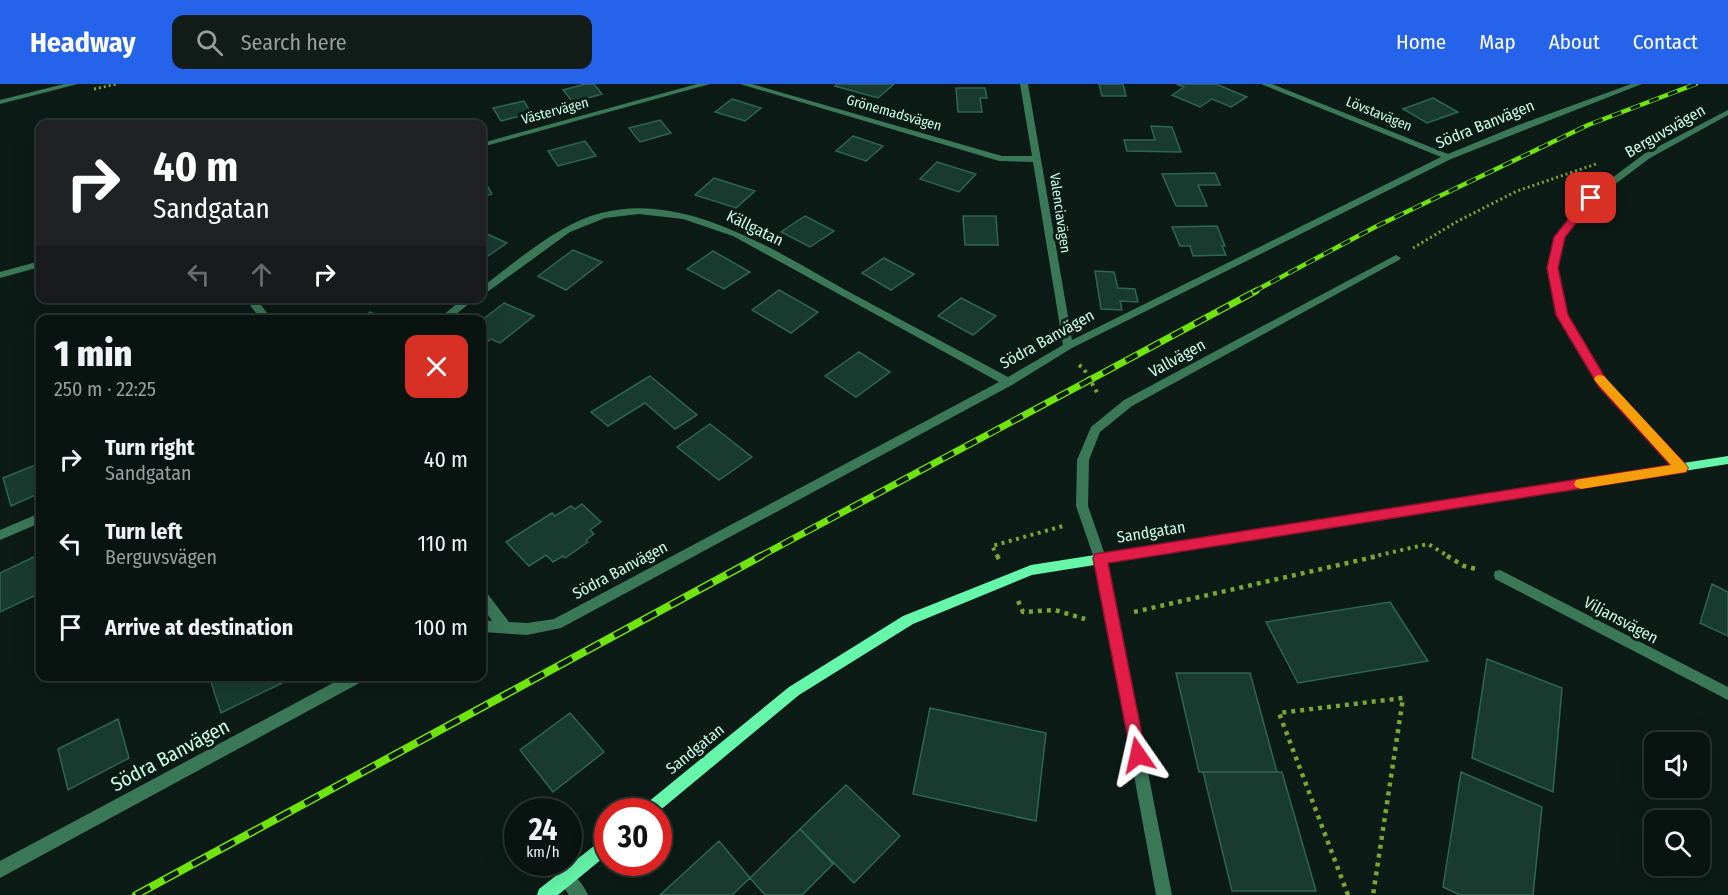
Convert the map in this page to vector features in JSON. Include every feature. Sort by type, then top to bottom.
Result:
[{"type":"main road","name":"Sandgatan","points":[[664,798],[794,692],[908,620],[1030,570],[1728,460]]},
{"type":"main road","points":[[545,895],[594,854]]},
{"type":"street","points":[[0,102],[74,84]]},
{"type":"street","name":"Västervägen","points":[[486,144],[706,84]]},
{"type":"street","name":"Grönemadsvägen","points":[[744,84],[1002,159],[1038,159]]},
{"type":"street","name":"Valenciavägen","points":[[1024,84],[1068,346]]},
{"type":"street","name":"Lövstavägen","points":[[1265,84],[1448,157]]},
{"type":"street","name":"Södra Banvägen","points":[[486,626],[527,629],[556,624],[1008,382],[1068,346],[1448,157],[1638,84]]},
{"type":"street","name":"Berguvsvägen","points":[[1682,468],[1603,384],[1562,315],[1553,268],[1560,237],[1591,198],[1647,156],[1728,112]]},
{"type":"street","name":"Källgatan","points":[[486,288],[567,230],[603,215],[639,211],[684,216],[736,234],[1008,382]]},
{"type":"street","name":"Vallvägen","points":[[1164,895],[1100,558],[1082,506],[1083,460],[1095,430],[1128,404],[1396,258]]},
{"type":"street","points":[[0,275],[36,265]]},
{"type":"street","points":[[254,303],[263,315]]},
{"type":"street","points":[[449,315],[464,303]]},
{"type":"street","points":[[0,535],[36,520]]},
{"type":"street","name":"Viljansvägen","points":[[1500,575],[1728,694]]},
{"type":"street","points":[[486,602],[504,626]]},
{"type":"street","name":"Södra Banvägen","points":[[0,870],[351,681]]},
{"type":"street","points":[[565,878],[580,895]]},
{"type":"path","points":[[1396,258],[1458,221],[1517,191],[1600,162]]},
{"type":"path","points":[[1068,346],[1070,357],[1084,369],[1111,417]]},
{"type":"path","points":[[1082,506],[1073,522],[992,546],[1023,612],[1051,609],[1073,613],[1086,619],[1138,611],[1428,544],[1464,566],[1500,575]]},
{"type":"path","points":[[1348,895],[1279,713],[1403,698],[1373,895]]},
{"type":"building","points":[[594,84],[602,94],[573,102],[563,90]]},
{"type":"building","points":[[837,84],[894,84],[878,98],[835,86]]},
{"type":"building","points":[[1099,84],[1123,84],[1126,96],[1102,96]]},
{"type":"building","points":[[1176,84],[1216,84],[1247,97],[1231,107],[1212,99],[1200,107],[1172,95],[1184,87]]},
{"type":"building","points":[[956,88],[985,88],[987,98],[980,98],[982,112],[958,112]]},
{"type":"building","points":[[1433,98],[1458,112],[1427,123],[1403,109]]},
{"type":"building","points":[[732,99],[761,108],[745,121],[715,112]]},
{"type":"building","points":[[524,101],[531,113],[501,121],[493,108]]},
{"type":"building","points":[[660,120],[671,133],[640,142],[629,128]]},
{"type":"building","points":[[1151,126],[1172,127],[1181,152],[1127,151],[1124,140],[1155,140]]},
{"type":"building","points":[[853,136],[883,146],[866,161],[836,151]]},
{"type":"building","points":[[585,141],[596,156],[558,166],[548,151]]},
{"type":"building","points":[[937,162],[976,174],[959,192],[920,179]]},
{"type":"building","points":[[1215,173],[1220,185],[1198,185],[1207,206],[1176,206],[1162,174]]},
{"type":"building","points":[[714,178],[755,191],[736,208],[695,195]]},
{"type":"building","points":[[486,184],[492,194],[486,196]]},
{"type":"building","points":[[805,216],[834,231],[810,247],[781,232]]},
{"type":"building","points":[[963,216],[996,216],[998,245],[965,245]]},
{"type":"building","points":[[1217,226],[1226,255],[1193,256],[1190,246],[1180,246],[1172,227]]},
{"type":"building","points":[[486,233],[507,243],[486,257]]},
{"type":"building","points":[[573,250],[602,262],[566,290],[538,276]]},
{"type":"building","points":[[713,251],[750,272],[724,289],[687,269]]},
{"type":"building","points":[[884,258],[914,274],[891,290],[862,273]]},
{"type":"building","points":[[1095,271],[1114,272],[1118,288],[1135,289],[1138,302],[1120,301],[1122,310],[1101,309]]},
{"type":"building","points":[[779,290],[818,312],[791,333],[752,310]]},
{"type":"building","points":[[961,298],[996,316],[973,335],[938,316]]},
{"type":"building","points":[[504,303],[534,316],[500,343],[491,339],[486,343],[486,317]]},
{"type":"building","points":[[859,352],[890,372],[856,397],[825,376]]},
{"type":"building","points":[[650,376],[697,415],[675,429],[645,403],[608,426],[591,412]]},
{"type":"building","points":[[710,424],[752,457],[719,480],[677,447]]},
{"type":"building","points":[[36,465],[36,495],[11,506],[3,478]]},
{"type":"building","points":[[582,504],[601,522],[590,530],[594,534],[586,540],[588,542],[565,558],[563,556],[553,562],[546,555],[529,566],[506,542],[552,513],[555,516],[571,506],[575,509]]},
{"type":"building","points":[[36,556],[36,595],[0,612],[0,573]]},
{"type":"building","points":[[1712,584],[1728,592],[1728,636],[1700,623]]},
{"type":"building","points":[[1390,602],[1428,661],[1298,683],[1266,622]]},
{"type":"building","points":[[1487,659],[1562,688],[1553,792],[1472,758]]},
{"type":"building","points":[[1176,673],[1250,673],[1277,772],[1199,772]]},
{"type":"building","points":[[211,681],[281,681],[282,683],[221,713]]},
{"type":"building","points":[[930,708],[1046,733],[1036,821],[913,794]]},
{"type":"building","points":[[570,713],[604,752],[553,792],[520,750]]},
{"type":"building","points":[[118,719],[129,758],[68,790],[58,749]]},
{"type":"building","points":[[1203,772],[1282,772],[1316,891],[1232,891]]},
{"type":"building","points":[[1461,772],[1542,807],[1533,895],[1460,895],[1443,887]]},
{"type":"building","points":[[846,785],[900,836],[854,883],[800,829]]},
{"type":"building","points":[[800,829],[833,864],[802,895],[765,895],[750,878]]},
{"type":"building","points":[[719,841],[750,878],[732,895],[660,895]]},
{"type":"railway","points":[[1253,292],[1377,226],[1588,125],[1696,84]]},
{"type":"railway","points":[[759,557],[1256,291]]},
{"type":"railway","points":[[136,895],[761,556]]},
{"type":"slow traffic","points":[[1581,484],[1682,468],[1600,379]]},
{"type":"route","points":[[1138,755],[1100,558],[1682,468],[1603,384],[1562,315],[1553,268],[1560,237],[1591,198]]}]
